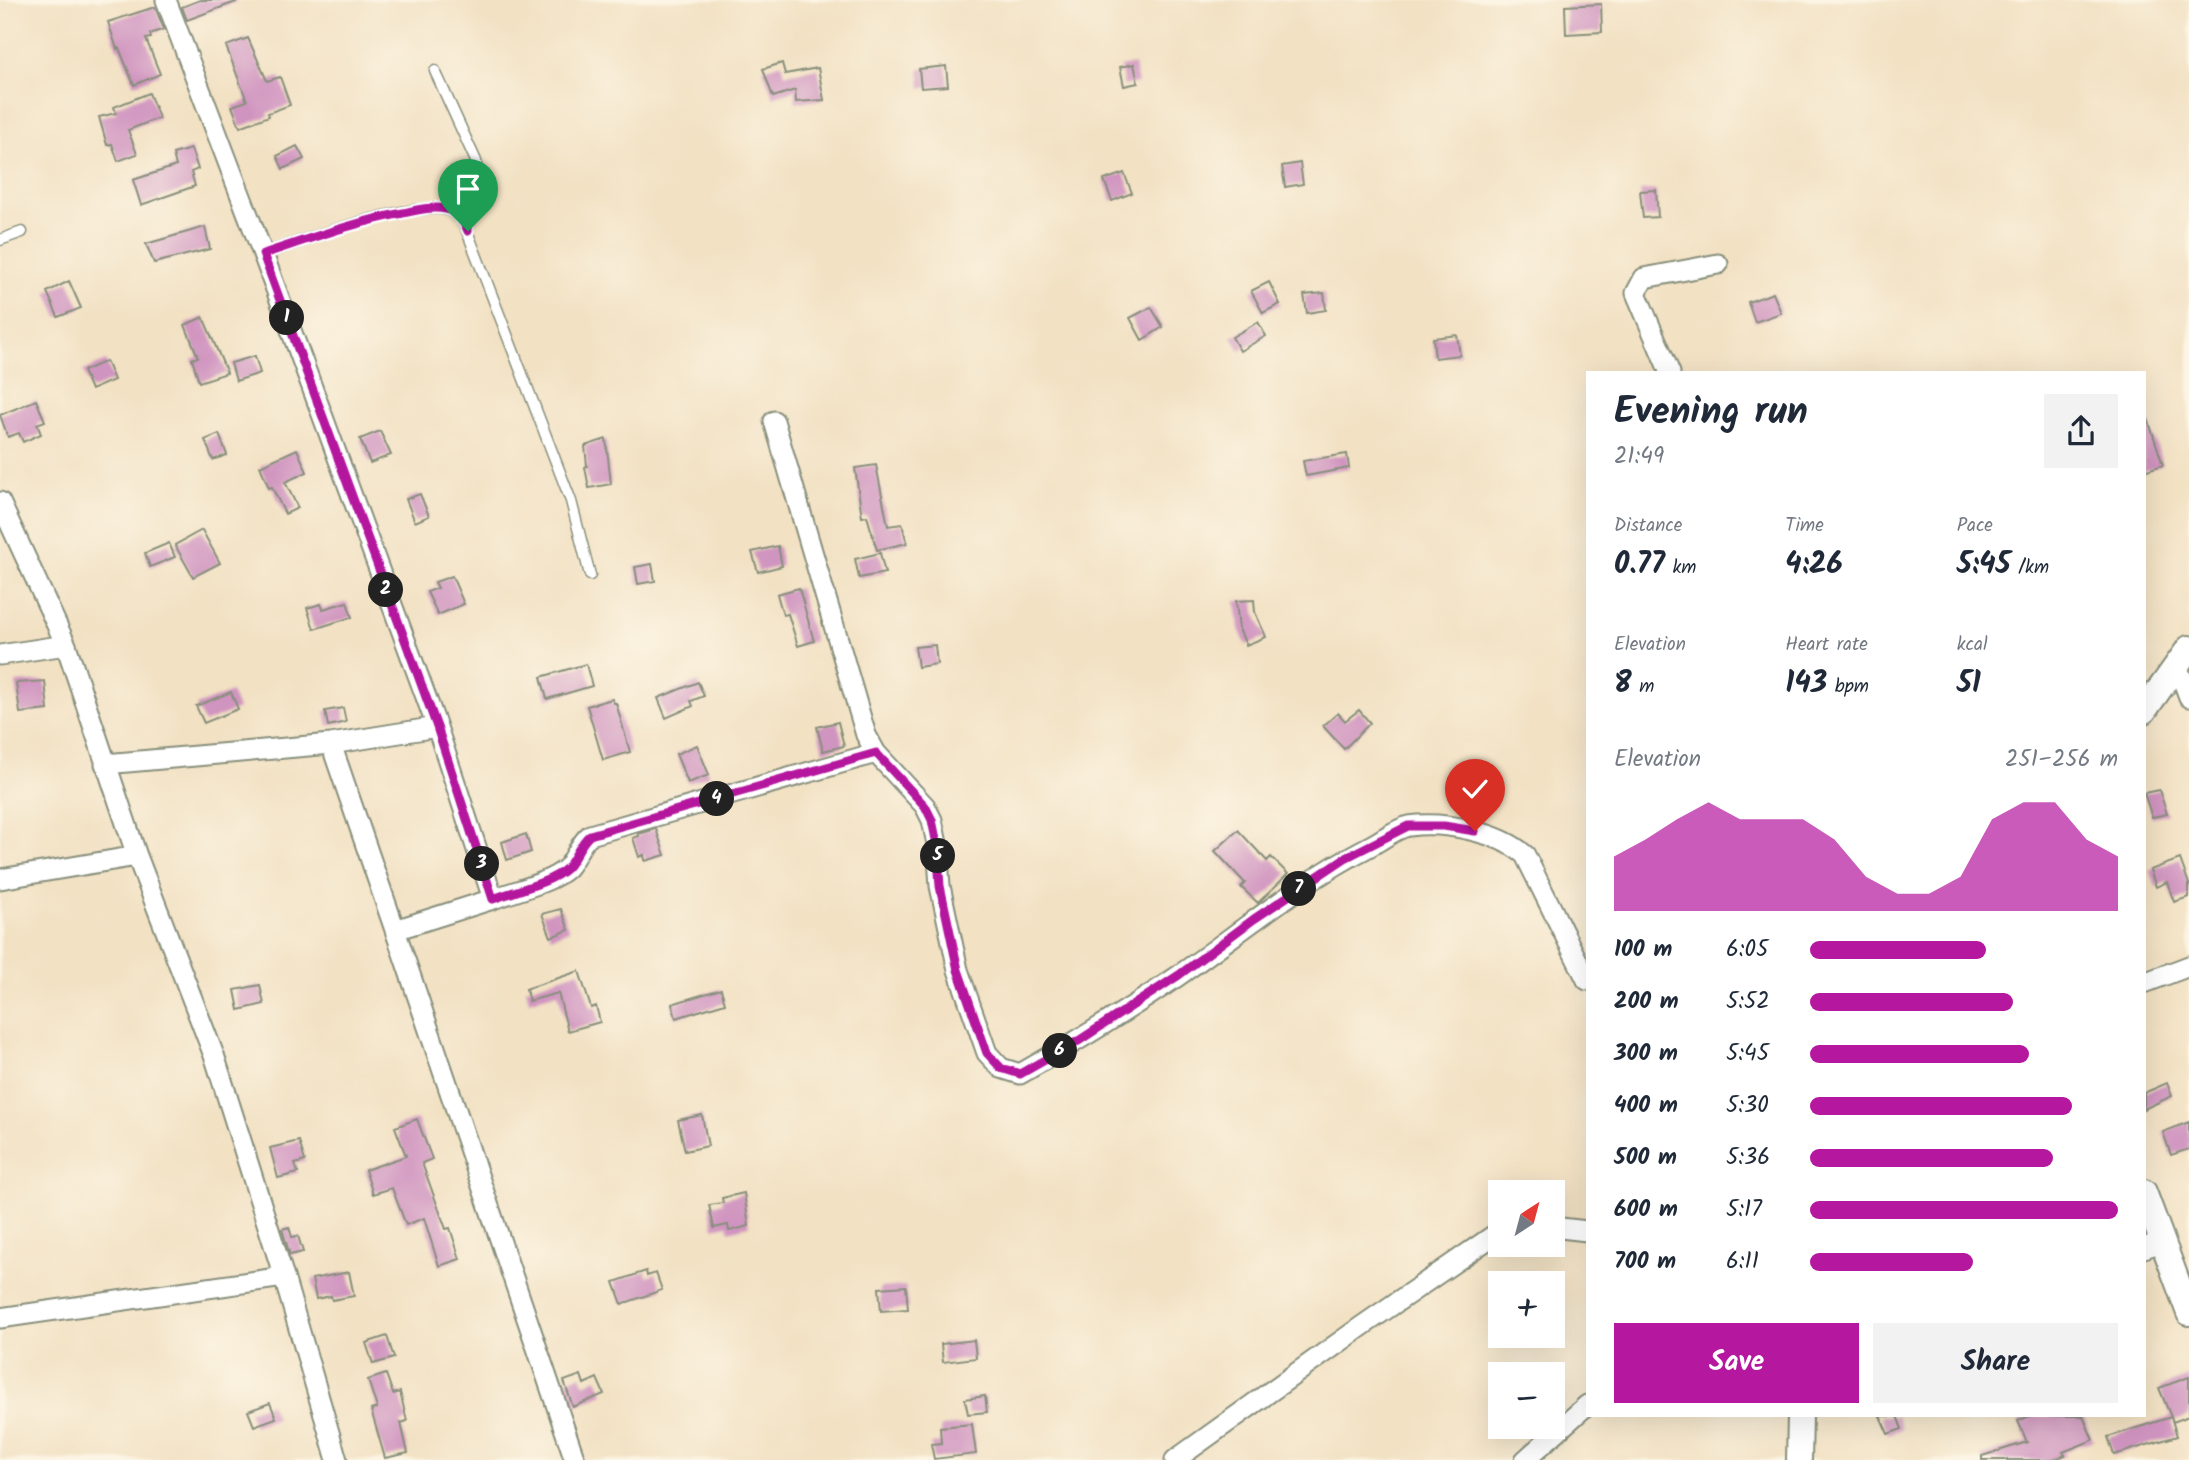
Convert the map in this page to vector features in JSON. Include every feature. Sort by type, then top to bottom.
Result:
[{"type":"street","points":[[166,0],[263,254],[437,727],[493,899]]},
{"type":"street","points":[[1669,371],[1636,293],[1638,285],[1644,278],[1718,264]]},
{"type":"street","points":[[774,421],[866,735],[876,753],[925,806],[932,820],[940,886],[958,970],[987,1053],[1001,1068],[1020,1074],[1080,1040],[1179,975],[1254,919],[1345,858],[1408,826],[1444,826],[1475,831],[1513,844],[1519,849],[1534,870],[1586,978]]},
{"type":"street","points":[[0,502],[66,645],[137,856],[215,1058],[284,1277],[337,1460]]},
{"type":"street","points":[[0,655],[66,645]]},
{"type":"street","points":[[2183,656],[2189,697]]},
{"type":"street","points":[[2146,707],[2183,656]]},
{"type":"street","points":[[106,764],[331,744],[437,727]]},
{"type":"street","points":[[331,744],[575,1460]]},
{"type":"street","points":[[395,930],[493,899],[557,875],[573,859],[581,844],[590,835],[876,753]]},
{"type":"street","points":[[0,879],[137,856]]},
{"type":"street","points":[[2146,982],[2189,966]]},
{"type":"street","points":[[2146,1204],[2153,1245],[2189,1313]]},
{"type":"street","points":[[1565,1228],[1586,1231]]},
{"type":"street","points":[[1175,1460],[1488,1239]]},
{"type":"street","points":[[0,1318],[284,1277]]},
{"type":"street","points":[[1525,1460],[1586,1406]]},
{"type":"street","points":[[1799,1460],[1800,1417]]},
{"type":"lane","points":[[435,71],[476,161],[477,175],[473,187],[456,213]]},
{"type":"lane","points":[[263,254],[374,218],[423,209],[446,209],[462,218],[572,501],[590,575]]},
{"type":"lane","points":[[0,240],[22,232]]},
{"type":"building","points":[[200,0],[236,2],[187,20],[182,7]]},
{"type":"building","points":[[1601,4],[1602,32],[1566,34],[1565,6]]},
{"type":"building","points":[[155,7],[164,29],[150,34],[151,38],[146,39],[160,74],[134,85],[108,22]]},
{"type":"building","points":[[248,38],[267,81],[280,77],[290,105],[240,127],[232,106],[247,101],[226,46]]},
{"type":"building","points":[[782,63],[785,74],[818,68],[824,100],[796,102],[795,90],[773,97],[763,69]]},
{"type":"building","points":[[1134,64],[1138,83],[1124,86],[1120,67]]},
{"type":"building","points":[[946,66],[948,86],[921,88],[919,69]]},
{"type":"building","points":[[149,93],[159,118],[128,130],[137,154],[118,161],[112,144],[107,145],[99,117],[116,113],[114,107]]},
{"type":"building","points":[[297,146],[304,159],[283,169],[277,156]]},
{"type":"building","points":[[191,149],[198,169],[191,172],[195,186],[141,205],[133,180],[176,166],[173,154]]},
{"type":"building","points":[[1300,163],[1303,184],[1285,187],[1282,166]]},
{"type":"building","points":[[1124,173],[1132,193],[1112,201],[1104,180]]},
{"type":"building","points":[[1656,190],[1658,217],[1643,218],[1640,191]]},
{"type":"building","points":[[205,227],[210,249],[154,263],[146,244]]},
{"type":"building","points":[[69,281],[81,308],[58,317],[47,292]]},
{"type":"building","points":[[1269,282],[1280,304],[1263,313],[1251,291]]},
{"type":"building","points":[[1324,293],[1326,310],[1307,313],[1304,295]]},
{"type":"building","points":[[1773,293],[1781,313],[1755,322],[1748,302]]},
{"type":"building","points":[[1151,307],[1163,327],[1142,340],[1130,318]]},
{"type":"building","points":[[203,317],[227,373],[199,382],[192,359],[198,357],[185,325]]},
{"type":"building","points":[[1258,322],[1266,336],[1240,351],[1232,337]]},
{"type":"building","points":[[1457,335],[1460,355],[1435,358],[1433,338]]},
{"type":"building","points":[[255,356],[260,373],[236,381],[231,363]]},
{"type":"building","points":[[106,361],[114,380],[91,390],[83,371]]},
{"type":"building","points":[[36,400],[45,421],[37,424],[41,434],[23,442],[19,433],[8,437],[0,415]]},
{"type":"building","points":[[2146,416],[2163,465],[2146,470]]},
{"type":"building","points":[[380,431],[391,455],[370,463],[360,439]]},
{"type":"building","points":[[219,434],[227,455],[213,460],[205,440]]},
{"type":"building","points":[[606,439],[611,484],[589,488],[585,446]]},
{"type":"building","points":[[297,449],[307,472],[285,482],[298,508],[285,514],[272,487],[269,488],[260,466]]},
{"type":"building","points":[[1347,454],[1349,468],[1306,476],[1303,461]]},
{"type":"building","points":[[876,465],[888,526],[902,524],[907,543],[877,550],[867,516],[862,517],[855,468]]},
{"type":"building","points":[[420,494],[429,516],[415,522],[406,499]]},
{"type":"building","points":[[202,530],[220,563],[193,577],[175,545]]},
{"type":"building","points":[[169,543],[175,557],[150,567],[145,553]]},
{"type":"building","points":[[778,546],[782,566],[758,572],[752,552]]},
{"type":"building","points":[[880,553],[885,573],[859,578],[855,559]]},
{"type":"building","points":[[652,564],[655,581],[638,584],[635,567]]},
{"type":"building","points":[[452,576],[464,604],[438,615],[427,592],[438,588],[435,582]]},
{"type":"building","points":[[799,588],[814,641],[798,646],[788,614],[783,615],[777,594]]},
{"type":"building","points":[[1254,600],[1255,612],[1266,637],[1246,645],[1239,629],[1236,601]]},
{"type":"building","points":[[347,602],[352,617],[314,629],[307,608],[321,604],[323,609]]},
{"type":"building","points":[[935,645],[937,664],[918,667],[915,647]]},
{"type":"building","points":[[586,664],[592,686],[547,699],[541,677]]},
{"type":"building","points":[[45,681],[48,710],[20,713],[16,683]]},
{"type":"building","points":[[698,682],[704,696],[691,701],[693,706],[666,718],[658,698]]},
{"type":"building","points":[[231,692],[238,709],[204,723],[196,706]]},
{"type":"building","points":[[612,699],[616,703],[630,752],[603,760],[587,706]]},
{"type":"building","points":[[343,708],[346,722],[328,726],[325,711]]},
{"type":"building","points":[[1359,710],[1370,723],[1344,749],[1323,726],[1338,713],[1345,721]]},
{"type":"building","points":[[838,722],[844,746],[823,751],[817,727]]},
{"type":"building","points":[[697,745],[709,775],[688,783],[676,754]]},
{"type":"building","points":[[2159,790],[2167,814],[2152,817],[2146,793]]},
{"type":"building","points":[[656,829],[665,855],[645,861],[644,855],[639,857],[633,838]]},
{"type":"building","points":[[1238,830],[1267,861],[1271,857],[1288,874],[1258,903],[1241,887],[1245,883],[1215,851]]},
{"type":"building","points":[[526,834],[531,852],[507,860],[502,842]]},
{"type":"building","points":[[2180,859],[2189,884],[2189,897],[2174,902],[2167,882],[2156,887],[2150,870]]},
{"type":"building","points":[[561,909],[569,930],[551,937],[542,914]]},
{"type":"building","points":[[579,971],[591,1008],[596,1006],[600,1022],[568,1031],[558,993],[529,1001],[526,989]]},
{"type":"building","points":[[260,985],[264,1004],[239,1010],[235,990]]},
{"type":"building","points":[[721,989],[725,1003],[676,1018],[672,1004]]},
{"type":"building","points":[[2167,1083],[2172,1096],[2146,1108],[2146,1092]]},
{"type":"building","points":[[702,1115],[708,1146],[685,1151],[678,1120]]},
{"type":"building","points":[[417,1119],[432,1159],[422,1163],[446,1229],[450,1228],[460,1259],[439,1266],[424,1218],[406,1225],[392,1188],[373,1194],[365,1170],[406,1156],[395,1127]]},
{"type":"building","points":[[2189,1122],[2189,1149],[2171,1155],[2163,1132]]},
{"type":"building","points":[[299,1141],[305,1161],[295,1164],[298,1173],[278,1178],[270,1148]]},
{"type":"building","points":[[744,1193],[749,1226],[729,1231],[728,1225],[714,1228],[709,1205],[723,1203],[722,1198]]},
{"type":"building","points":[[289,1227],[292,1237],[298,1236],[303,1252],[290,1255],[282,1229]]},
{"type":"building","points":[[646,1271],[647,1276],[656,1273],[662,1290],[622,1304],[614,1282]]},
{"type":"building","points":[[349,1272],[354,1296],[332,1300],[331,1296],[316,1299],[312,1279]]},
{"type":"building","points":[[906,1286],[908,1309],[881,1311],[879,1288]]},
{"type":"building","points":[[387,1336],[394,1358],[373,1364],[366,1343]]},
{"type":"building","points":[[974,1340],[976,1358],[943,1362],[941,1344]]},
{"type":"building","points":[[386,1374],[393,1394],[400,1392],[407,1421],[401,1423],[408,1453],[385,1458],[371,1410],[377,1408],[368,1380]]},
{"type":"building","points":[[581,1375],[584,1384],[597,1378],[604,1394],[573,1407],[564,1381]]},
{"type":"building","points":[[2189,1377],[2189,1416],[2173,1422],[2159,1388]]},
{"type":"building","points":[[985,1396],[987,1412],[968,1414],[965,1399]]},
{"type":"building","points":[[270,1403],[276,1418],[254,1426],[248,1411]]},
{"type":"building","points":[[1880,1417],[1897,1417],[1902,1429],[1888,1434]]},
{"type":"building","points":[[2027,1417],[2083,1417],[2093,1440],[2063,1452],[2065,1455],[2053,1460],[1982,1460],[1982,1456],[2027,1442],[2018,1421]]},
{"type":"building","points":[[2171,1417],[2177,1436],[2114,1455],[2108,1437]]},
{"type":"building","points":[[972,1424],[976,1454],[934,1459],[931,1444],[941,1443],[940,1427]]},
{"type":"route","points":[[468,231],[462,218],[456,213],[446,209],[423,209],[374,218],[263,254],[437,727],[493,899],[557,875],[566,868],[590,835],[876,753],[925,806],[932,820],[940,886],[958,970],[987,1053],[1001,1068],[1020,1074],[1080,1040],[1179,975],[1254,919],[1345,858],[1408,826],[1444,826],[1475,831]]}]
